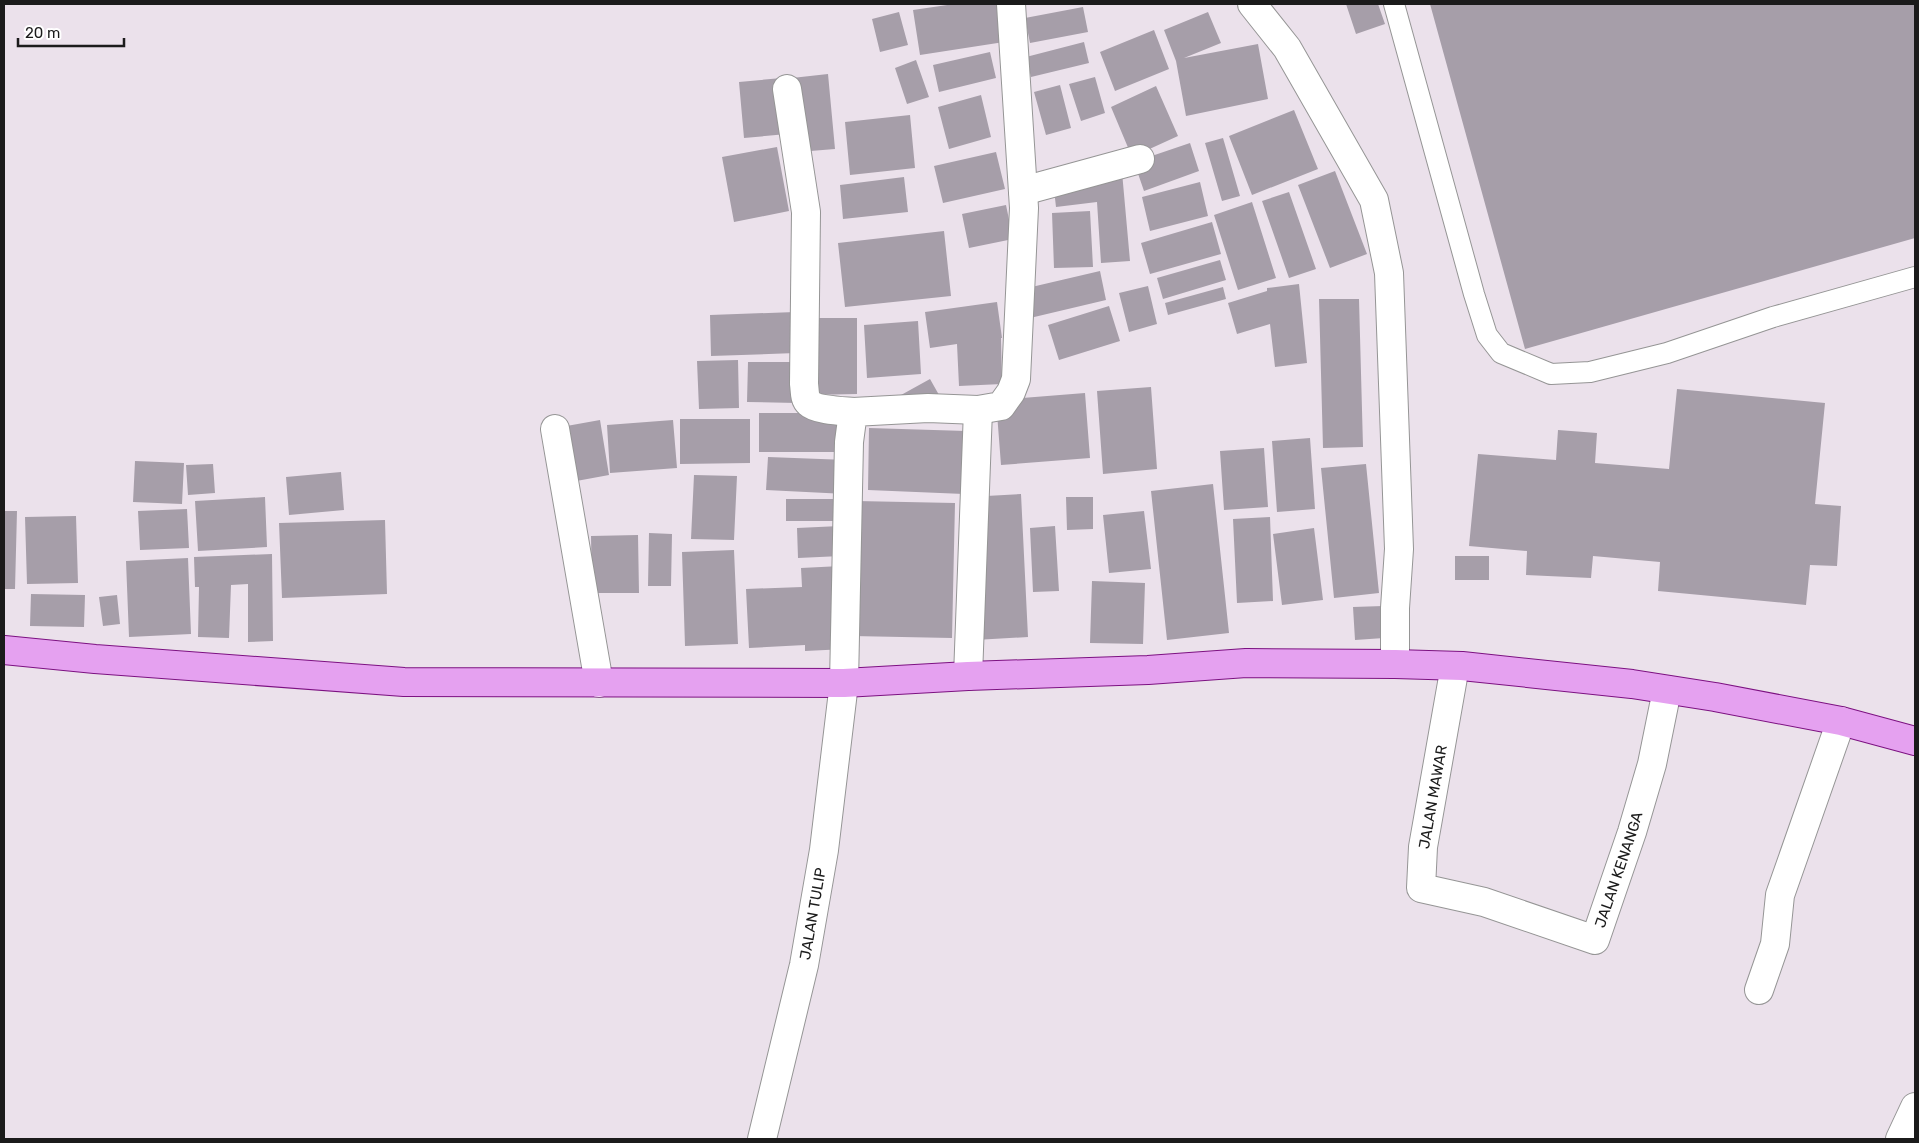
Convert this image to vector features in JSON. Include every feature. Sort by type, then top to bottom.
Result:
[{"type":"main road","points":[[4,650],[95,659],[404,682],[844,683],[968,676],[1148,670],[1246,663],[1455,666],[1613,682],[1667,690],[1841,721],[1915,741]]},
{"type":"street","points":[[788,89],[806,212],[804,384],[806,398],[810,404],[853,412],[928,408],[978,410],[1001,406],[1016,379],[1024,208],[1011,4]]},
{"type":"street","points":[[1252,4],[1287,48],[1374,200],[1389,273],[1399,549],[1395,608],[1395,664]]},
{"type":"street","points":[[1023,191],[1140,159]]},
{"type":"street","points":[[968,676],[978,410]]},
{"type":"street","name":"JALAN TULIP","points":[[762,1139],[804,965],[824,850],[844,683],[849,442],[853,412]]},
{"type":"street","points":[[555,429],[599,683]]},
{"type":"street","name":"JALAN MAWAR","points":[[1455,666],[1423,847],[1421,888],[1461,896]]},
{"type":"street","name":"JALAN KENANGA","points":[[1461,896],[1596,940],[1632,832],[1652,764],[1667,690]]},
{"type":"street","points":[[1759,990],[1775,944],[1780,895],[1841,721]]},
{"type":"street","points":[[1900,1139],[1915,1107]]},
{"type":"lane","points":[[1394,4],[1474,294],[1487,335],[1501,353],[1551,374],[1590,372],[1667,353],[1773,317],[1915,277]]},
{"type":"building","points":[[954,4],[998,4],[1004,42],[920,55],[913,10]]},
{"type":"building","points":[[1346,4],[1378,4],[1385,24],[1356,34]]},
{"type":"building","points":[[1430,4],[1915,4],[1915,238],[1525,349]]},
{"type":"building","points":[[1083,7],[1088,32],[1030,43],[1025,18]]},
{"type":"building","points":[[899,12],[908,45],[880,52],[872,19]]},
{"type":"building","points":[[1208,12],[1221,43],[1184,58],[1258,44],[1268,99],[1186,116],[1176,61],[1164,30]]},
{"type":"building","points":[[1154,30],[1169,69],[1115,91],[1100,52]]},
{"type":"building","points":[[1084,42],[1089,63],[1031,77],[1026,57]]},
{"type":"building","points":[[990,52],[996,78],[939,92],[933,65]]},
{"type":"building","points":[[916,60],[929,97],[907,104],[895,68]]},
{"type":"building","points":[[828,74],[835,149],[798,152],[792,78]]},
{"type":"building","points":[[1095,77],[1105,113],[1081,121],[1069,84]]},
{"type":"building","points":[[782,78],[787,134],[744,138],[739,82]]},
{"type":"building","points":[[1060,85],[1071,128],[1046,135],[1034,92]]},
{"type":"building","points":[[1156,86],[1178,136],[1132,157],[1111,107]]},
{"type":"building","points":[[981,95],[991,137],[949,149],[938,107]]},
{"type":"building","points":[[1294,110],[1318,169],[1252,195],[1229,136]]},
{"type":"building","points":[[910,115],[915,168],[850,175],[845,122]]},
{"type":"building","points":[[1223,138],[1240,196],[1222,201],[1205,143]]},
{"type":"building","points":[[1190,143],[1199,171],[1144,191],[1134,162]]},
{"type":"building","points":[[777,147],[789,211],[734,222],[722,157]]},
{"type":"building","points":[[996,152],[1005,189],[943,203],[934,166]]},
{"type":"building","points":[[1335,171],[1367,254],[1330,268],[1298,185]]},
{"type":"building","points":[[1122,172],[1130,261],[1101,263],[1097,202],[1056,207],[1053,181]]},
{"type":"building","points":[[904,177],[908,212],[843,219],[840,185]]},
{"type":"building","points":[[1200,182],[1208,216],[1150,231],[1142,197]]},
{"type":"building","points":[[1289,192],[1316,269],[1289,278],[1262,201]]},
{"type":"building","points":[[1252,202],[1276,278],[1238,290],[1214,215]]},
{"type":"building","points":[[1006,205],[1013,239],[969,248],[962,214]]},
{"type":"building","points":[[1090,211],[1093,267],[1054,268],[1052,213]]},
{"type":"building","points":[[1212,222],[1221,254],[1150,274],[1141,243]]},
{"type":"building","points":[[944,231],[951,296],[845,307],[838,243]]},
{"type":"building","points":[[1220,260],[1226,280],[1163,299],[1157,278]]},
{"type":"building","points":[[1100,271],[1106,300],[1030,318],[1023,289]]},
{"type":"building","points":[[1299,284],[1307,363],[1275,367],[1270,324],[1237,334],[1228,303],[1267,291],[1267,288]]},
{"type":"building","points":[[1148,286],[1157,324],[1129,332],[1119,293]]},
{"type":"building","points":[[1223,287],[1226,299],[1168,315],[1165,303]]},
{"type":"building","points":[[1319,299],[1359,299],[1363,447],[1323,448]]},
{"type":"building","points":[[997,302],[1002,338],[1002,384],[959,386],[957,344],[930,348],[925,312]]},
{"type":"building","points":[[1109,306],[1120,341],[1059,360],[1048,325]]},
{"type":"building","points":[[795,312],[796,353],[711,356],[710,315]]},
{"type":"building","points":[[810,318],[857,318],[857,394],[811,395]]},
{"type":"building","points":[[918,321],[921,374],[867,378],[864,325]]},
{"type":"building","points":[[738,360],[739,408],[699,409],[697,361]]},
{"type":"building","points":[[748,362],[797,362],[797,403],[747,402]]},
{"type":"building","points":[[930,379],[943,402],[905,423],[892,400]]},
{"type":"building","points":[[1151,387],[1157,469],[1103,474],[1097,391]]},
{"type":"building","points":[[1677,389],[1825,403],[1815,504],[1841,506],[1837,566],[1810,565],[1806,605],[1658,591],[1660,562],[1593,556],[1591,578],[1526,575],[1527,551],[1469,546],[1478,454],[1556,460],[1558,430],[1597,433],[1595,463],[1669,469]]},
{"type":"building","points":[[1085,393],[1090,458],[1001,465],[996,400]]},
{"type":"building","points":[[759,413],[844,413],[844,452],[759,452]]},
{"type":"building","points":[[680,419],[750,419],[750,463],[680,464]]},
{"type":"building","points":[[600,420],[609,475],[571,482],[561,427]]},
{"type":"building","points":[[673,420],[677,468],[610,473],[607,425]]},
{"type":"building","points":[[869,428],[966,431],[964,494],[868,490]]},
{"type":"building","points":[[1310,438],[1315,509],[1277,512],[1272,441]]},
{"type":"building","points":[[1264,448],[1268,507],[1224,510],[1220,451]]},
{"type":"building","points":[[768,457],[847,460],[846,494],[766,490]]},
{"type":"building","points":[[135,461],[184,463],[182,504],[133,502]]},
{"type":"building","points":[[213,464],[215,493],[188,495],[186,465]]},
{"type":"building","points":[[1366,464],[1379,593],[1334,598],[1321,468]]},
{"type":"building","points":[[341,472],[344,510],[289,515],[286,477]]},
{"type":"building","points":[[694,475],[737,476],[734,540],[691,539]]},
{"type":"building","points":[[1213,484],[1229,633],[1167,640],[1151,491]]},
{"type":"building","points":[[1021,494],[1028,637],[975,640],[968,497]]},
{"type":"building","points":[[265,497],[267,547],[198,551],[195,501]]},
{"type":"building","points":[[1066,497],[1093,497],[1093,529],[1067,530]]},
{"type":"building","points":[[786,499],[841,499],[842,521],[786,521]]},
{"type":"building","points":[[856,501],[955,503],[952,638],[852,636]]},
{"type":"building","points":[[187,509],[189,548],[140,550],[138,511]]},
{"type":"building","points":[[4,511],[17,511],[15,589],[4,589]]},
{"type":"building","points":[[1144,511],[1151,569],[1109,573],[1103,515]]},
{"type":"building","points":[[76,516],[78,583],[27,584],[25,517]]},
{"type":"building","points":[[1270,517],[1273,601],[1237,603],[1233,519]]},
{"type":"building","points":[[385,520],[387,594],[282,598],[279,523]]},
{"type":"building","points":[[840,526],[841,556],[798,558],[797,528]]},
{"type":"building","points":[[1055,526],[1059,591],[1033,592],[1030,528]]},
{"type":"building","points":[[1314,528],[1323,600],[1282,605],[1273,534]]},
{"type":"building","points":[[649,533],[672,534],[671,586],[648,586]]},
{"type":"building","points":[[638,535],[639,593],[592,593],[591,536]]},
{"type":"building","points":[[734,550],[738,644],[685,646],[682,552]]},
{"type":"building","points":[[272,554],[273,641],[248,642],[248,584],[231,585],[229,638],[198,637],[199,587],[195,587],[194,557]]},
{"type":"building","points":[[1455,556],[1489,556],[1489,580],[1455,580]]},
{"type":"building","points":[[188,558],[191,634],[129,637],[126,561]]},
{"type":"building","points":[[841,566],[846,649],[805,651],[805,645],[749,648],[746,589],[802,587],[801,568]]},
{"type":"building","points":[[1092,581],[1145,583],[1143,644],[1090,643]]},
{"type":"building","points":[[31,594],[85,595],[84,627],[30,626]]},
{"type":"building","points":[[117,595],[120,624],[103,626],[99,597]]},
{"type":"building","points":[[1383,606],[1384,638],[1355,640],[1353,607]]}]
